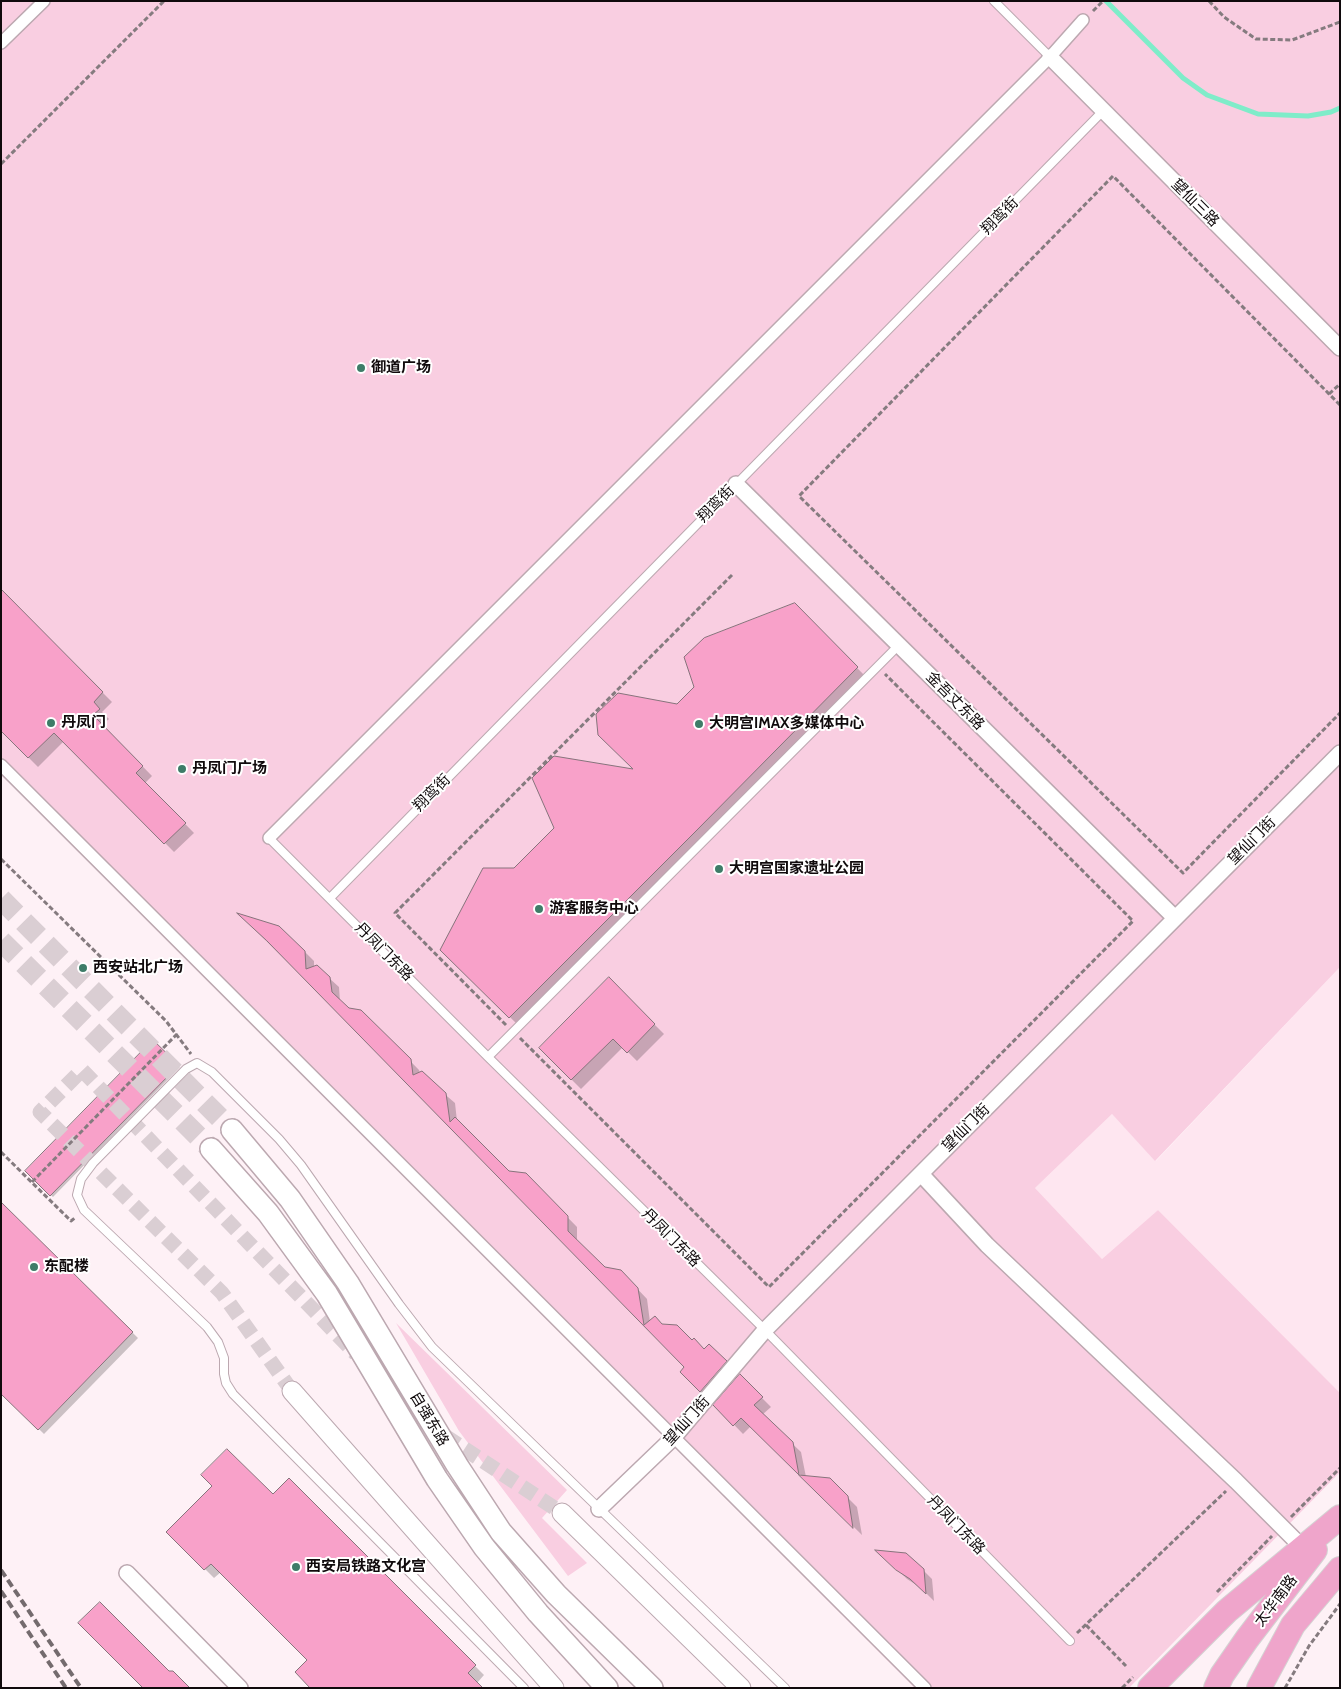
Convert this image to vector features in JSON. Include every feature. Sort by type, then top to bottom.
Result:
[{"type":"main road","name":"自强东路","points":[[232,1130],[290,1199],[348,1283],[457,1465],[501,1532],[556,1594],[652,1688]]},
{"type":"main road","name":"自强东路","points":[[211,1149],[268,1213],[327,1294],[437,1479],[484,1547],[538,1613],[607,1688]]},
{"type":"main road","points":[[1143,1681],[1340,1517]]},
{"type":"main road","name":"太华南路","points":[[1216,1688],[1222,1675],[1242,1646],[1340,1517]]},
{"type":"main road","name":"太华南路","points":[[1259,1688],[1293,1625],[1340,1569]]},
{"type":"street","points":[[1,43],[44,1]]},
{"type":"street","points":[[269,838],[1050,57],[1083,20]]},
{"type":"street","name":"望仙三路","points":[[1050,57],[1340,348]]},
{"type":"street","name":"金吾丈东路","points":[[736,484],[1175,918]]},
{"type":"street","name":"望仙门街","points":[[599,1509],[674,1437],[765,1330],[1340,753]]},
{"type":"street","points":[[1,765],[925,1688]]},
{"type":"street","points":[[921,1174],[987,1246],[1236,1481],[1303,1548]]},
{"type":"street","points":[[292,1391],[554,1688]]},
{"type":"street","points":[[562,1512],[741,1688]]},
{"type":"street","points":[[127,1572],[240,1688]]},
{"type":"lane","points":[[994,1],[1050,57]]},
{"type":"lane","name":"翔鸾街","points":[[330,898],[1103,111]]},
{"type":"lane","points":[[488,1057],[899,645]]},
{"type":"lane","name":"丹凤门东路","points":[[269,838],[765,1330],[1070,1641]]},
{"type":"lane","points":[[524,1688],[233,1394],[226,1382],[224,1358],[218,1342],[207,1327],[84,1210],[77,1195],[81,1179],[93,1163],[186,1069],[197,1063],[212,1072],[279,1139],[301,1164],[399,1304],[432,1347],[785,1688]]},
{"type":"path","points":[[1,164],[164,1]]},
{"type":"path","points":[[1209,1],[1224,17],[1256,39],[1292,40],[1340,22]]},
{"type":"path","points":[[1340,405],[1113,176],[799,496],[1183,873],[1340,713]]},
{"type":"path","points":[[1329,394],[1340,384]]},
{"type":"path","points":[[732,575],[395,913],[769,1287],[1133,921],[877,667]]},
{"type":"path","points":[[1,859],[166,1020],[197,1063]]},
{"type":"path","points":[[32,1182],[177,1034]]},
{"type":"path","points":[[1,1152],[70,1221],[84,1210]]},
{"type":"path","points":[[1212,1597],[1340,1468]]},
{"type":"path","points":[[1070,1641],[1236,1481]]},
{"type":"path","points":[[1285,1688],[1309,1646],[1340,1604]]},
{"type":"path","points":[[1086,1625],[1126,1666]]},
{"type":"path","points":[[1122,1688],[1143,1681]]},
{"type":"shaded area","name":"大明宫国家遗址公园","points":[[1,1],[1340,1],[1340,967],[1155,1161],[1112,1114],[1035,1188],[1102,1259],[1158,1210],[1340,1393],[1340,1472],[1129,1688],[915,1688],[1,771]]},
{"type":"shaded area","points":[[1340,967],[1340,1393],[1158,1210],[1102,1259],[1035,1188],[1112,1114],[1156,1161]]},
{"type":"shaded area","points":[[396,1323],[567,1490],[542,1518],[587,1563],[568,1576],[459,1431]]},
{"type":"building","name":"丹凤门","points":[[1,589],[103,692],[94,702],[100,709],[93,715],[143,766],[136,773],[186,823],[164,844],[54,733],[28,758],[1,731]]},
{"type":"building","points":[[795,603],[858,667],[509,1018],[440,950],[483,868],[514,868],[554,828],[532,778],[554,756],[633,769],[598,735],[596,714],[618,693],[677,704],[694,687],[684,657],[704,638]]},
{"type":"building","points":[[237,913],[279,926],[305,951],[306,969],[317,965],[330,977],[332,992],[349,1008],[361,1010],[411,1059],[413,1075],[422,1071],[446,1093],[450,1122],[455,1117],[509,1171],[526,1173],[568,1216],[568,1231],[605,1267],[621,1270],[638,1288],[644,1325],[655,1316],[662,1324],[677,1325],[692,1340],[694,1338],[704,1349],[709,1344],[727,1361],[700,1392],[680,1372],[684,1367],[267,941]]},
{"type":"building","points":[[609,977],[655,1024],[627,1053],[613,1039],[571,1080],[539,1048]]},
{"type":"building","points":[[153,1040],[179,1065],[50,1196],[25,1171]]},
{"type":"building","name":"东配楼","points":[[1,1202],[133,1332],[38,1430],[1,1394]]},
{"type":"building","points":[[740,1374],[763,1397],[754,1405],[793,1442],[799,1475],[741,1418],[733,1426],[713,1405]]},
{"type":"building","name":"西安局铁路文化宫","points":[[227,1449],[273,1494],[289,1478],[476,1665],[468,1673],[483,1688],[310,1688],[295,1672],[307,1660],[211,1564],[204,1570],[166,1532],[212,1486],[201,1475]]},
{"type":"building","points":[[799,1475],[830,1478],[848,1496],[853,1528]]},
{"type":"building","points":[[875,1550],[906,1553],[924,1569],[926,1594],[910,1579],[896,1570]]},
{"type":"building","points":[[100,1602],[169,1671],[173,1671],[190,1688],[143,1688],[78,1623]]},
{"type":"waterway","points":[[1106,1],[1183,78],[1207,95],[1258,114],[1308,116],[1331,112],[1340,108]]},
{"type":"tunnel","points":[[1,899],[232,1130]]},
{"type":"tunnel","points":[[1,941],[211,1149]]},
{"type":"tunnel","points":[[292,1391],[222,1293],[40,1112],[82,1070],[356,1354]]},
{"type":"tunnel","points":[[393,1392],[416,1417],[562,1513]]},
{"type":"railway","points":[[1,1570],[81,1688]]},
{"type":"railway","points":[[1,1591],[66,1688]]},
{"type":"place","name":"御道广场","points":[[361,368]]},
{"type":"place","name":"丹凤门","points":[[51,723]]},
{"type":"place","name":"大明宫IMAX多媒体中心","points":[[699,724]]},
{"type":"place","name":"丹凤门广场","points":[[182,769]]},
{"type":"place","name":"大明宫国家遗址公园","points":[[719,869]]},
{"type":"place","name":"游客服务中心","points":[[539,909]]},
{"type":"place","name":"西安站北广场","points":[[83,968]]},
{"type":"place","name":"东配楼","points":[[34,1267]]},
{"type":"place","name":"西安局铁路文化宫","points":[[296,1567]]}]
